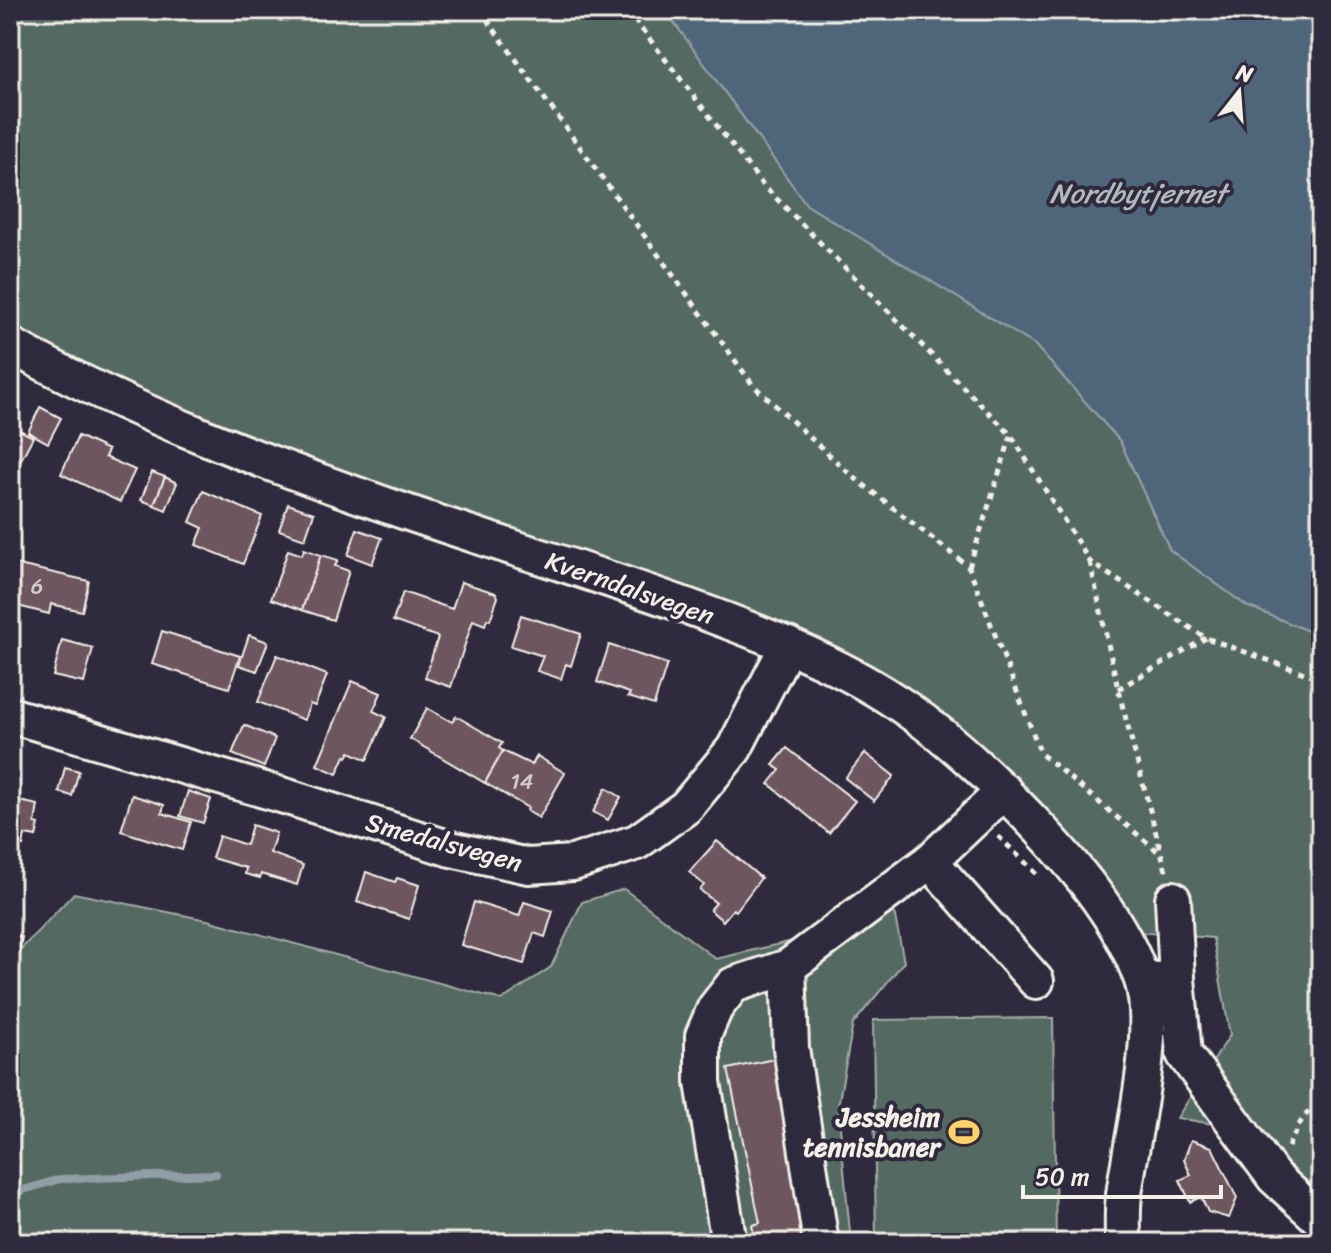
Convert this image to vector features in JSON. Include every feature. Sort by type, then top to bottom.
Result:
[{"type":"street","name":"Kverndalsvegen","points":[[10,345],[55,370],[187,431],[341,490],[655,594],[788,645],[851,675],[906,708],[974,761],[1079,874],[1112,920],[1142,981],[1147,1012],[1145,1058],[1123,1200],[1123,1243]]},
{"type":"street","name":"Smedalsvegen","points":[[10,715],[451,849],[528,866],[573,863],[637,842],[686,807],[734,749],[788,645]]},
{"type":"street","points":[[729,1243],[703,1082],[703,1036],[715,1008],[733,985],[788,967],[930,861],[1004,791]]},
{"type":"street","points":[[930,861],[1036,981]]},
{"type":"street","points":[[1173,899],[1184,1054],[1274,1177],[1321,1220]]},
{"type":"street","points":[[788,967],[791,1048],[821,1243]]},
{"type":"street","points":[[1142,981],[1177,979]]},
{"type":"path","points":[[480,10],[753,385],[851,475],[969,567],[1041,754],[1161,854]]},
{"type":"path","points":[[627,10],[762,184],[1011,435],[1090,562],[1118,689],[1173,899]]},
{"type":"path","points":[[969,567],[1011,435]]},
{"type":"path","points":[[1090,562],[1206,638],[1321,679]]},
{"type":"path","points":[[1118,689],[1206,638]]},
{"type":"path","points":[[978,816],[1040,877]]},
{"type":"path","points":[[1274,1177],[1300,1123],[1321,1095]]},
{"type":"green space","points":[[10,10],[665,10],[807,205],[1035,345],[1120,441],[1170,550],[1247,606],[1321,636],[1321,1203],[1225,1126],[1177,1118],[1230,1035],[1213,938],[1136,932],[972,776],[967,781],[868,696],[784,652],[10,359]]},
{"type":"green space","points":[[889,886],[904,962],[853,1024],[838,1106],[851,1243],[10,1243],[10,970],[21,949],[74,893],[207,920],[502,1000],[551,967],[582,902],[624,889],[716,959],[814,936]]},
{"type":"green space","name":"Jessheim tennisbaner","points":[[1053,1018],[1056,1243],[876,1243],[873,1020]]},
{"type":"water","name":"Nordbytjernet","points":[[665,10],[1321,10],[1321,636],[1247,606],[1170,550],[1120,441],[1035,345],[807,205]]},
{"type":"building","points":[[40,407],[61,418],[48,443],[28,432]]},
{"type":"building","points":[[10,425],[33,437],[17,467],[10,463]]},
{"type":"building","points":[[78,436],[108,450],[105,457],[135,470],[120,502],[61,474]]},
{"type":"building","points":[[152,472],[165,477],[154,505],[141,500]]},
{"type":"building","points":[[165,477],[177,483],[166,510],[154,505]]},
{"type":"building","points":[[203,491],[262,516],[243,564],[196,545],[203,528],[190,522]]},
{"type":"building","points":[[288,504],[314,513],[305,539],[279,530]]},
{"type":"building","points":[[357,529],[382,538],[372,564],[348,555]]},
{"type":"building","points":[[304,549],[321,555],[302,610],[271,599],[288,550],[302,555]]},
{"type":"building","points":[[321,555],[338,560],[335,566],[349,571],[333,620],[302,610]]},
{"type":"building","points":[[10,563],[89,581],[82,611],[51,604],[49,614],[10,604]]},
{"type":"building","points":[[461,582],[496,593],[498,597],[490,620],[487,619],[485,625],[473,620],[451,687],[425,678],[438,637],[393,621],[403,592],[452,609]]},
{"type":"building","points":[[521,615],[581,634],[571,666],[566,664],[561,679],[537,671],[543,656],[511,646]]},
{"type":"building","points":[[162,631],[240,656],[229,688],[152,664]]},
{"type":"building","points":[[249,635],[268,642],[257,671],[239,665]]},
{"type":"building","points":[[62,640],[93,648],[84,683],[53,676]]},
{"type":"building","points":[[609,645],[667,664],[654,705],[597,682]]},
{"type":"building","points":[[277,655],[327,675],[315,706],[310,704],[304,720],[258,702]]},
{"type":"building","points":[[352,681],[381,693],[373,711],[386,717],[367,760],[350,752],[337,774],[317,765]]},
{"type":"building","points":[[427,708],[452,722],[456,716],[502,743],[499,748],[503,751],[485,783],[410,739]]},
{"type":"building","points":[[244,725],[275,738],[264,767],[232,754]]},
{"type":"building","points":[[787,748],[855,801],[829,833],[769,784],[780,770],[773,765]]},
{"type":"building","points":[[503,751],[532,765],[537,756],[565,773],[539,818],[527,811],[528,808],[485,783]]},
{"type":"building","points":[[865,753],[894,776],[874,801],[845,778]]},
{"type":"building","points":[[65,767],[79,771],[72,796],[59,792]]},
{"type":"building","points":[[606,788],[621,797],[608,820],[593,812]]},
{"type":"building","points":[[188,791],[211,799],[203,823],[180,816]]},
{"type":"building","points":[[132,795],[164,805],[162,813],[191,822],[182,850],[121,831]]},
{"type":"building","points":[[10,799],[38,805],[36,837],[25,835],[23,846],[10,843]]},
{"type":"building","points":[[252,825],[276,833],[270,853],[303,865],[297,885],[261,874],[260,878],[245,874],[246,868],[212,858],[219,836],[246,845]]},
{"type":"building","points":[[717,841],[761,878],[736,911],[733,909],[723,921],[710,910],[716,903],[700,890],[704,885],[689,872]]},
{"type":"building","points":[[366,872],[395,882],[397,878],[419,885],[409,919],[357,902]]},
{"type":"building","points":[[474,902],[519,916],[524,902],[553,911],[545,937],[534,933],[524,964],[461,945]]},
{"type":"building","points":[[10,934],[22,937],[15,972],[10,971]]},
{"type":"building","points":[[774,1059],[811,1243],[764,1243],[762,1233],[754,1234],[752,1225],[760,1223],[728,1069]]},
{"type":"building","points":[[1191,1140],[1212,1147],[1237,1198],[1229,1218],[1208,1212],[1201,1197],[1190,1202],[1180,1180],[1191,1175],[1184,1160]]},
{"type":"waterway","points":[[10,1194],[60,1179],[216,1174]]},
{"type":"place","name":"Jessheim tennisbaner","points":[[964,1132]]}]
